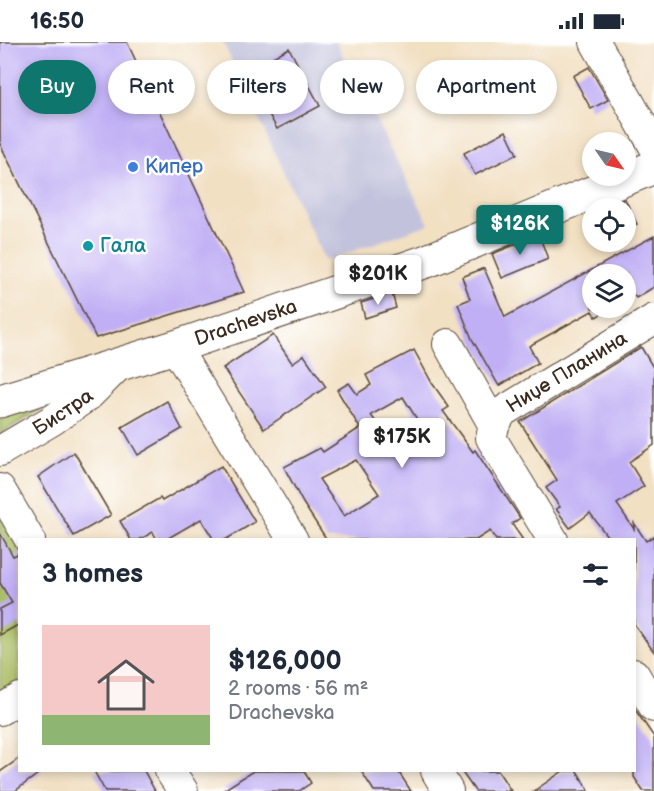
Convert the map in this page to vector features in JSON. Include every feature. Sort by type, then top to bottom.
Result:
[{"type":"main road","name":"Drachevska","points":[[0,401],[175,347],[427,261],[654,167]]},
{"type":"street","points":[[594,42],[654,146]]},
{"type":"street","name":"Ниџе Планина","points":[[492,432],[502,412],[654,319]]},
{"type":"street","points":[[448,344],[492,432],[552,538]]},
{"type":"street","points":[[175,347],[292,538]]},
{"type":"street","name":"Бистра","points":[[0,451],[89,395],[119,365]]},
{"type":"street","points":[[0,489],[29,538]]},
{"type":"street","points":[[636,677],[654,706]]},
{"type":"street","points":[[0,710],[18,699]]},
{"type":"street","points":[[171,772],[183,791]]},
{"type":"street","points":[[437,772],[448,791]]},
{"type":"shaded area","points":[[223,42],[336,42],[345,60],[320,60],[320,114],[373,114],[429,224],[325,261],[257,114],[308,114],[308,60],[231,60]]},
{"type":"green space","points":[[69,392],[0,434],[0,414]]},
{"type":"green space","points":[[0,508],[19,538],[18,689],[0,699]]},
{"type":"building","points":[[0,42],[127,42],[135,60],[108,60],[108,114],[161,114],[244,292],[96,338],[0,144]]},
{"type":"building","points":[[289,48],[295,60],[268,60]]},
{"type":"building","points":[[589,67],[608,100],[591,109],[573,76]]},
{"type":"building","points":[[308,84],[320,106],[308,112]]},
{"type":"building","points":[[269,114],[305,114],[277,129]]},
{"type":"building","points":[[506,131],[517,154],[475,175],[464,153]]},
{"type":"building","points":[[539,235],[548,259],[502,278],[492,254]]},
{"type":"building","points":[[654,236],[654,287],[636,298],[636,264],[602,264],[625,252],[636,252],[636,246]]},
{"type":"building","points":[[484,268],[505,317],[582,275],[582,317],[529,346],[538,363],[499,386],[472,339],[458,304],[470,299],[462,277]]},
{"type":"building","points":[[392,293],[396,308],[365,318],[361,303]]},
{"type":"building","points":[[273,335],[292,363],[304,355],[326,387],[264,429],[223,368]]},
{"type":"building","points":[[641,347],[654,369],[654,445],[629,462],[644,486],[617,504],[634,529],[634,523],[646,541],[654,536],[654,652],[636,627],[636,538],[609,538],[590,513],[570,528],[556,509],[560,507],[546,488],[557,480],[520,422]]},
{"type":"building","points":[[414,350],[432,383],[449,407],[443,411],[473,452],[475,450],[520,518],[512,524],[522,538],[495,538],[490,531],[479,538],[326,538],[303,503],[284,467],[320,448],[323,452],[360,428],[337,390],[349,383],[357,394],[371,385],[366,375]],"holes":[[[403,397],[425,432],[397,453],[371,415]],[[356,460],[379,494],[344,516],[319,479]]]},
{"type":"building","points":[[167,401],[182,429],[138,455],[122,427]]},
{"type":"building","points":[[74,452],[111,515],[74,536],[38,477]]},
{"type":"building","points":[[221,466],[255,522],[228,538],[213,538],[201,519],[168,538],[156,538],[153,532],[142,538],[130,538],[120,521],[160,498],[162,501]]},
{"type":"building","points":[[0,533],[13,556],[18,554],[18,625],[0,635],[0,609],[12,603],[0,583]]},
{"type":"building","points":[[636,711],[654,737],[654,791],[643,791],[634,777],[634,772],[636,772]]},
{"type":"building","points":[[18,759],[18,772],[41,772],[15,791],[0,791],[0,772]]},
{"type":"building","points":[[95,772],[145,772],[155,791],[105,791]]},
{"type":"building","points":[[251,772],[305,772],[311,783],[299,791],[222,791]]},
{"type":"building","points":[[362,772],[399,772],[411,791],[374,791]]},
{"type":"building","points":[[462,772],[499,772],[511,791],[475,791]]},
{"type":"building","points":[[562,772],[578,772],[589,791],[534,791]]},
{"type":"place","name":"Кипер","points":[[133,167]]},
{"type":"place","name":"Гала","points":[[88,246]]}]
